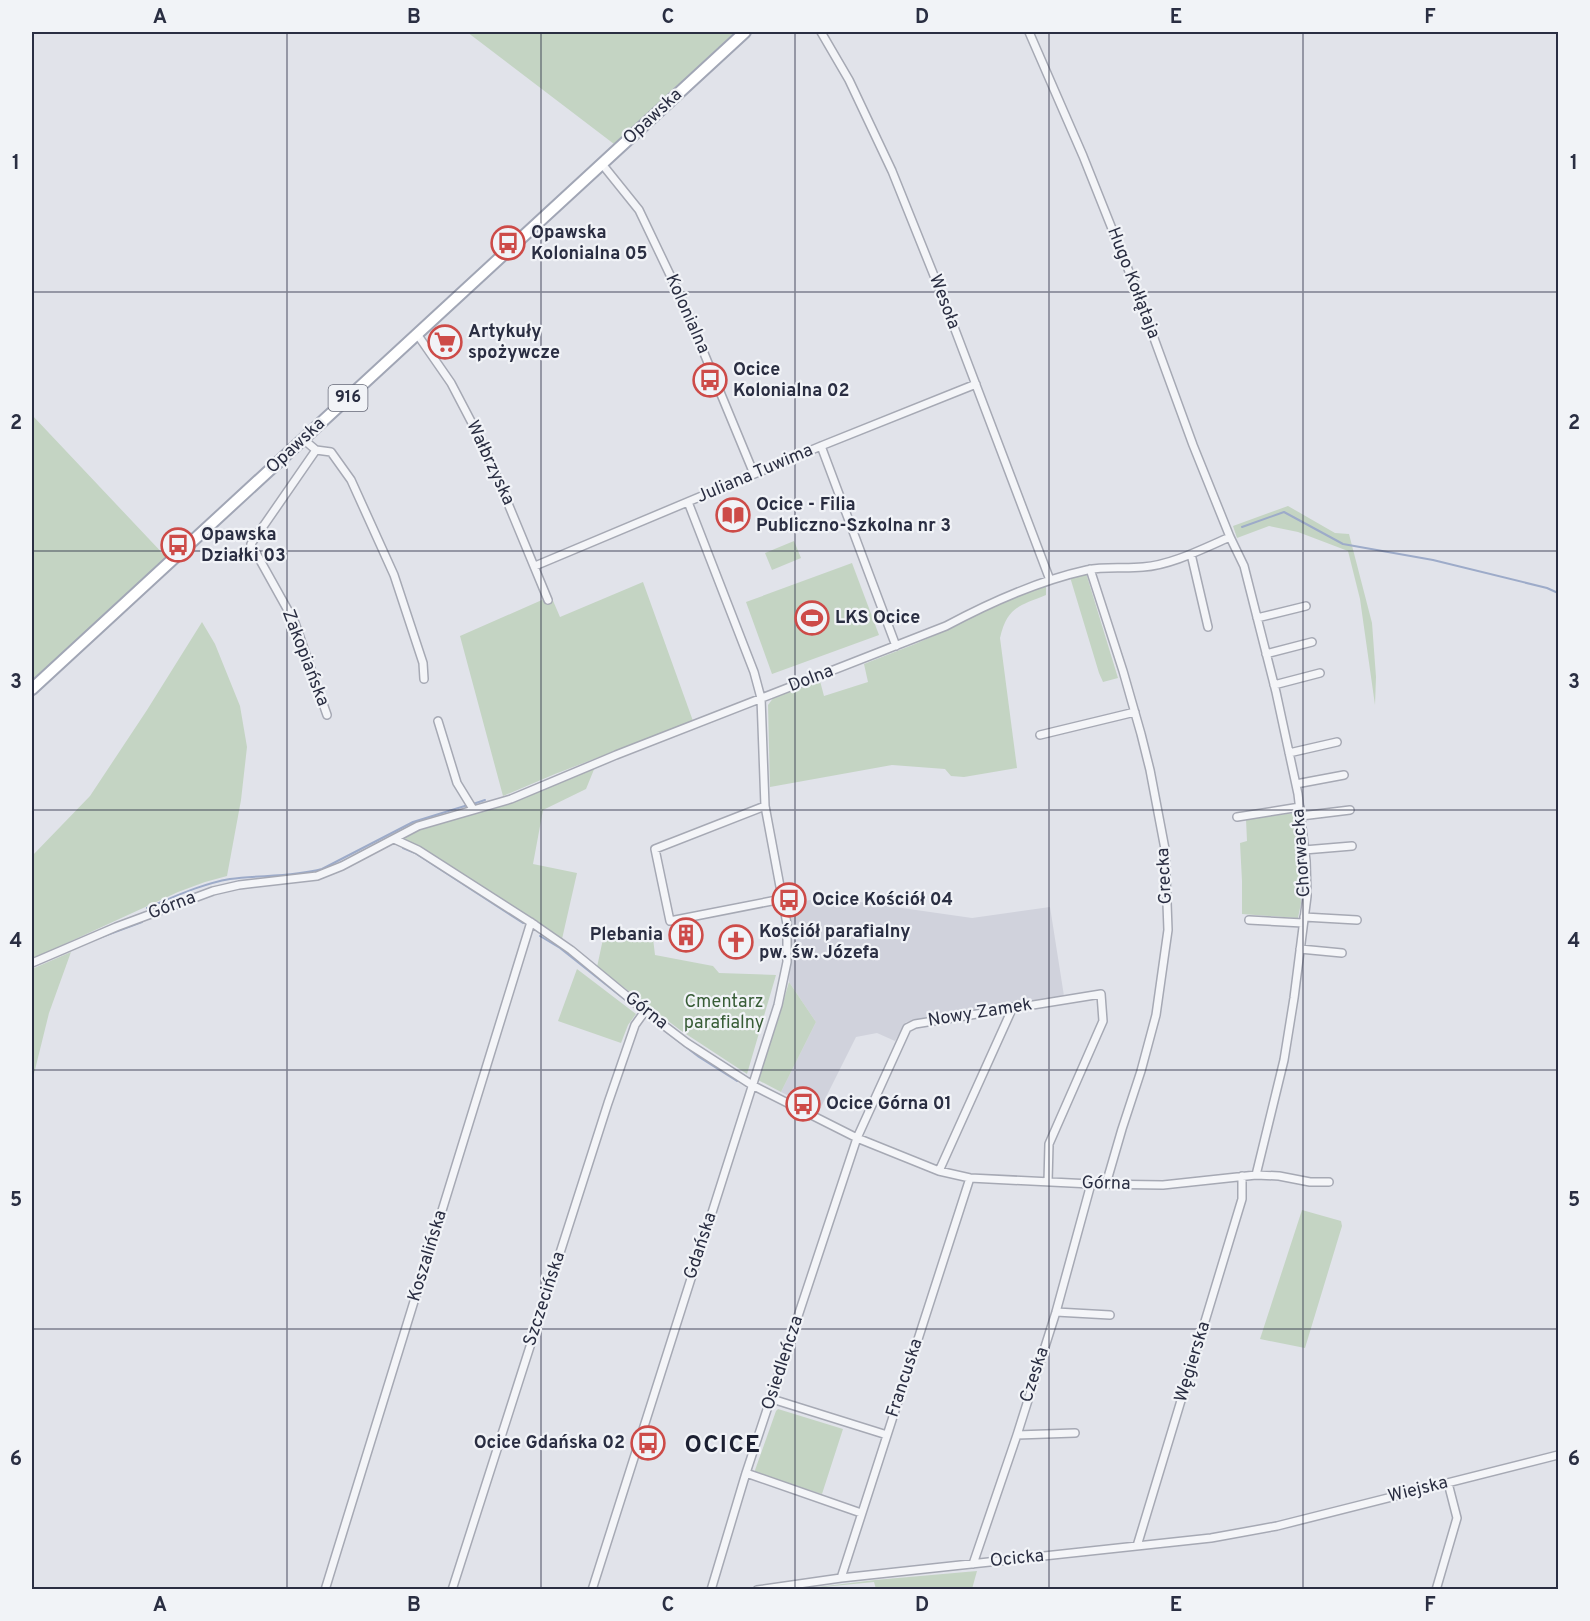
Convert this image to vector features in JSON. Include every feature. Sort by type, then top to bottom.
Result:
[{"type":"main road","name":"Opawska","points":[[32,689],[745,32]]},
{"type":"street","name":"Wesoła","points":[[821,32],[849,80],[892,171],[1050,580]]},
{"type":"street","name":"Hugo Kołłątaja","points":[[1029,32],[1091,176],[1230,537]]},
{"type":"street","name":"Kolonialna","points":[[602,164],[639,210],[682,300],[754,474]]},
{"type":"street","name":"Wałbrzyska","points":[[417,334],[451,383],[485,448],[548,600]]},
{"type":"street","name":"Juliana Tuwima","points":[[535,566],[821,446],[976,384]]},
{"type":"street","points":[[303,439],[316,450],[331,452],[351,480],[394,575],[423,663],[424,679]]},
{"type":"street","points":[[821,446],[897,646]]},
{"type":"street","name":"Zakopiańska","points":[[316,450],[251,544],[295,623],[327,715]]},
{"type":"street","name":"Gdańska","points":[[591,1590],[778,1005],[787,962],[787,924],[765,806],[761,698],[754,672],[688,502]]},
{"type":"street","name":"Dolna","points":[[394,839],[418,826],[511,799],[616,755],[897,646],[946,626],[982,607],[1050,580],[1090,569],[1145,567],[1191,554],[1230,537]]},
{"type":"street","name":"Chorwacka","points":[[1230,537],[1244,566],[1275,686],[1300,807],[1307,896],[1284,1060],[1256,1175]]},
{"type":"street","points":[[1191,554],[1208,627]]},
{"type":"street","name":"Grecka","points":[[1090,569],[1135,712],[1150,770],[1165,849],[1168,930],[1156,1015],[1106,1184]]},
{"type":"street","points":[[1257,618],[1306,606]]},
{"type":"street","points":[[1266,654],[1312,642]]},
{"type":"street","points":[[1275,686],[1320,673]]},
{"type":"street","points":[[1040,735],[1135,712]]},
{"type":"street","points":[[438,721],[457,783],[473,809]]},
{"type":"street","points":[[1289,753],[1337,742]]},
{"type":"street","points":[[1296,784],[1344,775]]},
{"type":"street","points":[[765,806],[655,849],[670,921],[782,899]]},
{"type":"street","points":[[1237,817],[1300,807]]},
{"type":"street","points":[[1301,816],[1350,810]]},
{"type":"street","name":"Górna","points":[[32,963],[116,927],[213,891],[239,885],[317,876],[342,866],[394,839],[418,850],[531,922],[687,1043],[752,1085],[857,1138],[939,1171],[970,1178],[1091,1184],[1162,1185],[1256,1175],[1279,1176],[1310,1182],[1329,1182]]},
{"type":"street","points":[[1305,850],[1352,846]]},
{"type":"street","points":[[1248,920],[1357,920]]},
{"type":"street","name":"Koszalińska","points":[[325,1590],[531,922]]},
{"type":"street","points":[[1300,949],[1342,953]]},
{"type":"street","name":"Nowy Zamek","points":[[857,1138],[907,1028],[915,1024],[1101,994],[1103,1022],[1049,1144],[1048,1182]]},
{"type":"street","points":[[939,1171],[1013,1007]]},
{"type":"street","name":"Szczecińska","points":[[452,1590],[608,1103],[635,1025],[645,1011]]},
{"type":"street","name":"Osiedleńcza","points":[[711,1590],[746,1473],[857,1138]]},
{"type":"street","name":"Węgierska","points":[[1137,1546],[1242,1198],[1242,1176]]},
{"type":"street","name":"Francuska","points":[[841,1578],[970,1178]]},
{"type":"street","name":"Czeska","points":[[973,1564],[1056,1312],[1091,1184]]},
{"type":"street","points":[[1056,1312],[1110,1316]]},
{"type":"street","points":[[772,1399],[887,1435]]},
{"type":"street","points":[[1017,1435],[1075,1432]]},
{"type":"street","name":"Wiejska","points":[[1277,1526],[1558,1455]]},
{"type":"street","points":[[746,1473],[861,1513]]},
{"type":"street","points":[[1436,1590],[1457,1518],[1448,1483]]},
{"type":"street","name":"Ocicka","points":[[757,1590],[841,1578],[1211,1538],[1277,1526]]},
{"type":"shaded area","points":[[825,897],[972,918],[1050,907],[1064,996],[906,1022],[895,1041],[877,1033],[856,1037],[819,1111],[781,1092],[816,1022],[789,982],[792,940],[790,904]]},
{"type":"green space","points":[[467,32],[735,32],[614,144]]},
{"type":"green space","points":[[32,415],[166,557],[32,681]]},
{"type":"green space","points":[[1288,506],[1335,533],[1349,534],[1372,623],[1376,677],[1375,705],[1360,599],[1348,551],[1298,532],[1269,526],[1237,538],[1233,526]]},
{"type":"green space","points":[[794,541],[801,558],[772,570],[765,553]]},
{"type":"green space","name":"LKS Ocice","points":[[852,563],[879,635],[772,674],[746,602]]},
{"type":"green space","points":[[1086,573],[1118,678],[1103,682],[1070,577]]},
{"type":"green space","points":[[643,582],[693,721],[503,796],[460,636],[551,596],[560,617]]},
{"type":"green space","points":[[1046,584],[1046,595],[1021,605],[1011,614],[1006,620],[1000,638],[1017,768],[964,777],[951,776],[945,769],[892,765],[770,787],[768,705],[774,697],[820,681],[824,696],[868,682],[864,664],[956,626],[998,603]]},
{"type":"green space","points":[[202,622],[215,644],[240,706],[247,747],[241,800],[227,876],[178,892],[32,959],[32,856],[90,796]]},
{"type":"green space","points":[[595,767],[586,789],[543,810],[533,864],[577,873],[562,939],[435,856],[398,838],[419,828],[512,803]]},
{"type":"green space","points":[[1295,813],[1301,903],[1298,918],[1242,914],[1240,843],[1247,841],[1246,819]]},
{"type":"green space","name":"Cmentarz parafialny","points":[[652,930],[655,955],[713,966],[719,973],[776,975],[747,1074],[680,1030],[597,967],[603,939]]},
{"type":"green space","points":[[71,952],[49,1013],[32,1082],[32,969]]},
{"type":"green space","points":[[577,969],[636,1014],[628,1025],[621,1043],[558,1021]]},
{"type":"green space","points":[[789,982],[816,1022],[781,1092],[758,1080]]},
{"type":"green space","points":[[1302,1210],[1341,1221],[1342,1226],[1305,1348],[1260,1339]]},
{"type":"green space","points":[[778,1409],[843,1429],[822,1494],[754,1473]]},
{"type":"green space","points":[[977,1571],[972,1589],[876,1589],[874,1582],[802,1589],[875,1580]]},
{"type":"waterway","points":[[1242,527],[1284,512],[1343,544],[1433,560],[1547,588],[1558,593]]},
{"type":"waterway","points":[[473,804],[485,800]]},
{"type":"waterway","points":[[147,908],[219,881],[322,869],[413,822],[468,805]]},
{"type":"waterway","points":[[403,848],[415,853],[523,923]]},
{"type":"waterway","points":[[88,942],[142,922]]},
{"type":"waterway","points":[[540,936],[560,948],[633,1006]]},
{"type":"waterway","points":[[652,1021],[699,1057],[737,1081]]},
{"type":"place","name":"Opawska Kolonialna 05","points":[[508,243]]},
{"type":"place","name":"Artykuły spożywcze","points":[[445,342]]},
{"type":"place","name":"Ocice Kolonialna 02","points":[[710,380]]},
{"type":"place","name":"Ocice - Filia Publiczno-Szkolna nr 3","points":[[733,515]]},
{"type":"place","name":"Opawska Działki 03","points":[[178,545]]},
{"type":"place","name":"LKS Ocice","points":[[812,618]]},
{"type":"place","name":"Ocice Kościół 04","points":[[789,900]]},
{"type":"place","name":"Plebania","points":[[686,935]]},
{"type":"place","name":"Kościół parafialny pw. św. Józefa","points":[[736,942]]},
{"type":"place","name":"Ocice Górna 01","points":[[803,1104]]},
{"type":"place","name":"Ocice Gdańska 02","points":[[648,1443]]},
{"type":"district","name":"OCICE","points":[[723,1446]]}]
